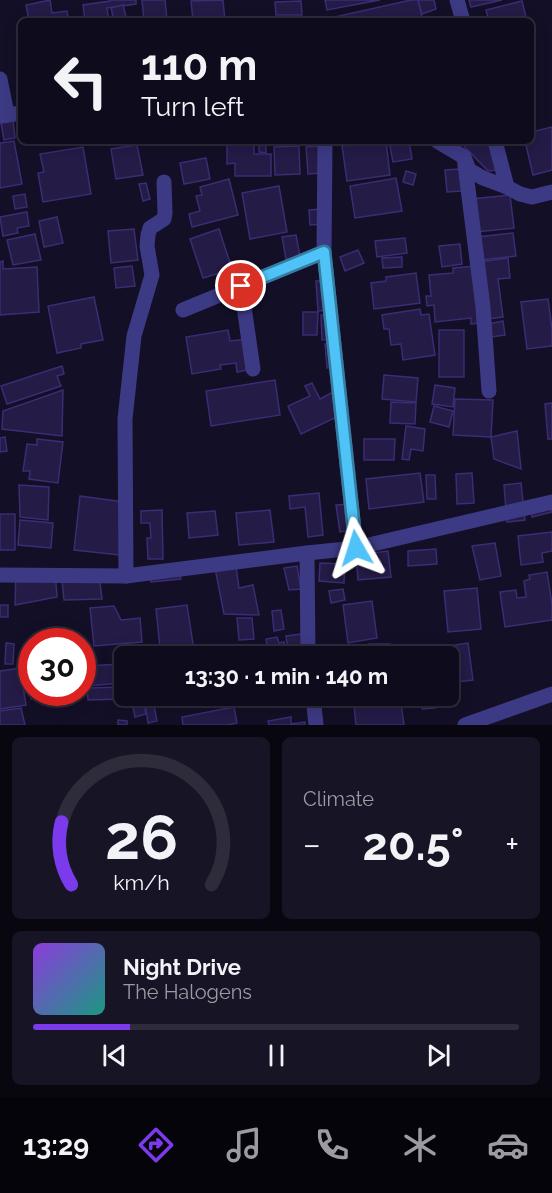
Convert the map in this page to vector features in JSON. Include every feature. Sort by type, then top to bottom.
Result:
[{"type":"street","points":[[457,0],[462,18]]},
{"type":"street","points":[[0,79],[9,114]]},
{"type":"street","points":[[323,144],[324,252],[356,548]]},
{"type":"street","points":[[442,144],[464,157],[469,170],[483,178],[532,197],[552,192]]},
{"type":"street","points":[[496,144],[507,187]]},
{"type":"street","points":[[464,157],[483,307],[489,391]]},
{"type":"street","points":[[126,576],[125,419],[134,336],[152,275],[147,246],[148,235],[150,228],[164,219],[164,182]]},
{"type":"street","points":[[183,310],[324,252]]},
{"type":"street","points":[[241,286],[253,369]]},
{"type":"street","points":[[0,575],[126,576],[356,548],[552,502]]},
{"type":"street","points":[[307,553],[308,646]]},
{"type":"street","points":[[465,725],[552,694]]},
{"type":"street","points":[[314,706],[316,725]]},
{"type":"building","points":[[50,0],[52,13],[67,11],[68,18],[29,18],[26,5]]},
{"type":"building","points":[[136,0],[136,4],[107,8],[109,18],[85,18],[83,5]]},
{"type":"building","points":[[142,0],[165,0],[167,18],[144,18]]},
{"type":"building","points":[[223,0],[225,18],[193,18],[191,1]]},
{"type":"building","points":[[325,0],[380,0],[327,10]]},
{"type":"building","points":[[418,0],[422,18],[330,18]]},
{"type":"building","points":[[418,0],[434,0],[436,9],[422,14]]},
{"type":"building","points":[[469,0],[502,0],[471,7]]},
{"type":"building","points":[[301,1],[302,15],[276,15],[275,2]]},
{"type":"building","points":[[522,1],[526,18],[488,18],[486,10]]},
{"type":"building","points":[[123,5],[126,18],[113,18],[111,8]]},
{"type":"building","points":[[13,121],[15,138],[4,140],[1,123]]},
{"type":"building","points":[[552,127],[552,170],[533,175],[526,144],[534,144],[534,131]]},
{"type":"building","points":[[14,141],[22,184],[0,188],[0,143]]},
{"type":"building","points":[[227,144],[254,144],[254,154],[271,154],[271,176],[235,176],[235,163],[227,164]]},
{"type":"building","points":[[259,144],[266,144],[266,153],[259,152]]},
{"type":"building","points":[[386,144],[390,175],[347,181],[342,146]]},
{"type":"building","points":[[390,144],[410,144],[412,159],[393,162]]},
{"type":"building","points":[[462,144],[489,144],[497,170],[488,171]]},
{"type":"building","points":[[137,145],[143,175],[116,179],[111,149]]},
{"type":"building","points":[[299,146],[300,174],[275,175],[274,147]]},
{"type":"building","points":[[320,146],[322,173],[308,174],[306,147]]},
{"type":"building","points":[[83,147],[91,194],[43,202],[38,173],[44,172],[40,154]]},
{"type":"building","points":[[206,158],[210,179],[184,184],[180,163]]},
{"type":"building","points":[[460,169],[462,191],[447,192],[445,170]]},
{"type":"building","points":[[406,171],[416,174],[413,185],[403,182]]},
{"type":"building","points":[[396,178],[402,211],[355,218],[350,186]]},
{"type":"building","points":[[229,179],[238,215],[192,227],[189,214],[200,211],[196,196],[202,195],[200,187]]},
{"type":"building","points":[[146,183],[150,199],[143,201],[139,184]]},
{"type":"building","points":[[279,186],[287,232],[250,239],[242,193]]},
{"type":"building","points":[[25,194],[27,207],[15,209],[13,196]]},
{"type":"building","points":[[510,195],[514,228],[476,232],[472,199]]},
{"type":"building","points":[[322,209],[323,224],[310,225],[309,210]]},
{"type":"building","points":[[27,212],[29,226],[17,228],[18,233],[3,236],[0,217]]},
{"type":"building","points":[[57,217],[63,243],[44,247],[39,221]]},
{"type":"building","points":[[134,229],[138,260],[111,263],[108,231]]},
{"type":"building","points":[[219,229],[232,269],[203,278],[190,239]]},
{"type":"building","points":[[513,233],[516,256],[480,260],[477,237]]},
{"type":"building","points":[[35,234],[41,260],[13,265],[7,240]]},
{"type":"building","points":[[296,235],[300,257],[286,259],[282,237]]},
{"type":"building","points":[[405,238],[407,253],[377,257],[375,241]]},
{"type":"building","points":[[460,244],[462,264],[442,267],[439,246]]},
{"type":"building","points":[[358,250],[364,263],[345,271],[340,257]]},
{"type":"building","points":[[402,257],[402,267],[383,268],[382,258]]},
{"type":"building","points":[[508,258],[510,278],[498,279],[503,317],[487,319],[479,262]]},
{"type":"building","points":[[3,261],[3,269],[37,267],[39,312],[0,315],[0,262]]},
{"type":"building","points":[[132,266],[135,286],[116,288],[114,268]]},
{"type":"building","points":[[476,266],[481,323],[471,324],[471,318],[435,322],[434,305],[427,306],[426,296],[431,296],[429,275],[453,273],[453,268]]},
{"type":"building","points":[[416,273],[420,303],[374,309],[371,283],[386,281],[386,277]]},
{"type":"building","points":[[316,281],[330,281],[332,310],[318,311]]},
{"type":"building","points":[[94,297],[103,340],[81,344],[81,348],[57,353],[48,306]]},
{"type":"building","points":[[548,299],[552,346],[527,349],[521,302]]},
{"type":"building","points":[[420,309],[421,315],[429,314],[435,355],[403,360],[401,344],[391,345],[389,329],[384,329],[382,315]]},
{"type":"building","points":[[303,312],[318,312],[317,335],[303,335]]},
{"type":"building","points":[[321,315],[333,315],[334,339],[322,340]]},
{"type":"building","points":[[503,321],[505,335],[491,337],[488,324]]},
{"type":"building","points":[[228,330],[230,341],[248,339],[253,369],[237,372],[236,363],[220,365],[221,369],[192,374],[186,337]]},
{"type":"building","points":[[439,330],[464,330],[464,377],[439,377]]},
{"type":"building","points":[[335,343],[337,367],[327,368],[325,344]]},
{"type":"building","points":[[62,366],[64,374],[57,376],[61,386],[7,404],[1,386]]},
{"type":"building","points":[[384,375],[418,378],[416,402],[382,399]]},
{"type":"building","points":[[275,380],[280,415],[211,426],[206,391]]},
{"type":"building","points":[[312,383],[320,399],[333,392],[343,414],[301,434],[288,406],[310,396],[305,386]]},
{"type":"building","points":[[435,385],[455,388],[453,407],[432,404]]},
{"type":"building","points":[[63,390],[62,436],[2,429],[3,411]]},
{"type":"building","points":[[455,399],[493,400],[491,437],[453,435]]},
{"type":"building","points":[[391,402],[416,403],[415,424],[390,423]]},
{"type":"building","points":[[552,403],[552,439],[548,439],[545,404]]},
{"type":"building","points":[[434,406],[453,411],[449,427],[430,422]]},
{"type":"building","points":[[406,426],[425,429],[423,451],[411,449],[409,460],[402,459]]},
{"type":"building","points":[[517,431],[521,469],[494,459],[491,437]]},
{"type":"building","points":[[5,437],[7,451],[0,452],[0,438]]},
{"type":"building","points":[[37,439],[63,442],[58,483],[29,479],[30,471],[23,471],[27,444],[37,445]]},
{"type":"building","points":[[364,439],[395,439],[394,460],[364,460]]},
{"type":"building","points":[[420,473],[424,502],[369,509],[366,479]]},
{"type":"building","points":[[472,473],[474,503],[457,504],[456,474]]},
{"type":"building","points":[[426,475],[435,475],[436,499],[427,499]]},
{"type":"building","points":[[521,483],[525,520],[507,522],[504,485]]},
{"type":"building","points":[[19,485],[49,487],[48,520],[20,517]]},
{"type":"building","points":[[319,493],[323,535],[308,537],[305,507],[290,509],[289,496]]},
{"type":"building","points":[[80,496],[131,503],[129,556],[74,550]]},
{"type":"building","points":[[549,498],[552,512],[532,517],[529,503]]},
{"type":"building","points":[[349,504],[352,530],[340,532],[336,505]]},
{"type":"building","points":[[162,510],[163,559],[148,559],[147,538],[151,538],[150,523],[141,523],[141,511]]},
{"type":"building","points":[[270,510],[274,542],[239,545],[236,513]]},
{"type":"building","points":[[215,511],[218,535],[189,538],[187,513]]},
{"type":"building","points":[[0,514],[15,514],[15,550],[0,550]]},
{"type":"building","points":[[20,520],[53,523],[51,548],[18,545]]},
{"type":"building","points":[[552,532],[552,551],[542,553],[543,562],[521,565],[518,536]]},
{"type":"building","points":[[495,543],[501,576],[480,580],[472,546]]},
{"type":"building","points":[[436,549],[437,564],[408,566],[408,551]]},
{"type":"building","points":[[388,551],[391,577],[358,580],[356,555]]},
{"type":"building","points":[[320,563],[345,564],[344,583],[319,581]]},
{"type":"building","points":[[236,566],[239,588],[253,585],[259,615],[224,614],[215,568]]},
{"type":"building","points":[[297,566],[301,589],[289,590],[284,568]]},
{"type":"building","points":[[16,571],[55,572],[57,597],[15,605]]},
{"type":"building","points":[[61,571],[99,575],[102,599],[64,600]]},
{"type":"building","points":[[178,571],[181,579],[151,582],[149,573]]},
{"type":"building","points":[[547,572],[552,620],[505,627],[500,592],[516,590],[517,598],[526,597],[524,581],[530,579],[529,575]]},
{"type":"building","points":[[477,588],[481,629],[448,632],[444,591]]},
{"type":"building","points":[[343,589],[345,600],[331,603],[329,591]]},
{"type":"building","points":[[372,601],[377,638],[348,643],[343,605]]},
{"type":"building","points":[[0,605],[8,605],[8,617],[0,617]]},
{"type":"building","points":[[187,605],[193,646],[160,646],[156,609]]},
{"type":"building","points":[[114,606],[121,620],[140,618],[142,642],[96,646],[96,628],[92,628],[90,608]]},
{"type":"building","points":[[281,610],[284,629],[274,631],[272,611]]},
{"type":"building","points":[[237,618],[252,618],[254,639],[239,640]]},
{"type":"building","points":[[301,634],[308,646],[287,646],[286,636]]},
{"type":"building","points":[[277,637],[279,643],[284,642],[285,646],[267,646],[266,639]]},
{"type":"building","points":[[6,643],[14,644],[13,664],[5,664]]},
{"type":"building","points":[[468,643],[473,680],[459,682],[459,646],[448,646]]},
{"type":"building","points":[[369,644],[390,644],[390,646],[369,646]]},
{"type":"building","points":[[114,664],[114,684],[96,685],[96,665]]},
{"type":"building","points":[[18,668],[20,706],[0,709],[0,671]]},
{"type":"building","points":[[114,687],[114,699],[96,700],[96,688]]},
{"type":"building","points":[[133,706],[144,706],[146,714],[135,717]]},
{"type":"building","points":[[145,706],[154,706],[157,721],[148,723]]},
{"type":"building","points":[[354,706],[401,706],[404,725],[356,725]]},
{"type":"building","points":[[422,706],[435,706],[435,708],[422,709]]},
{"type":"building","points":[[234,707],[237,723],[183,725],[182,717]]},
{"type":"building","points":[[21,708],[25,725],[0,725],[0,711]]},
{"type":"building","points":[[291,717],[291,724],[305,722],[305,725],[269,725],[268,721]]},
{"type":"building","points":[[118,720],[127,721],[127,725],[118,725]]},
{"type":"route","points":[[241,286],[324,252],[356,548]]}]
